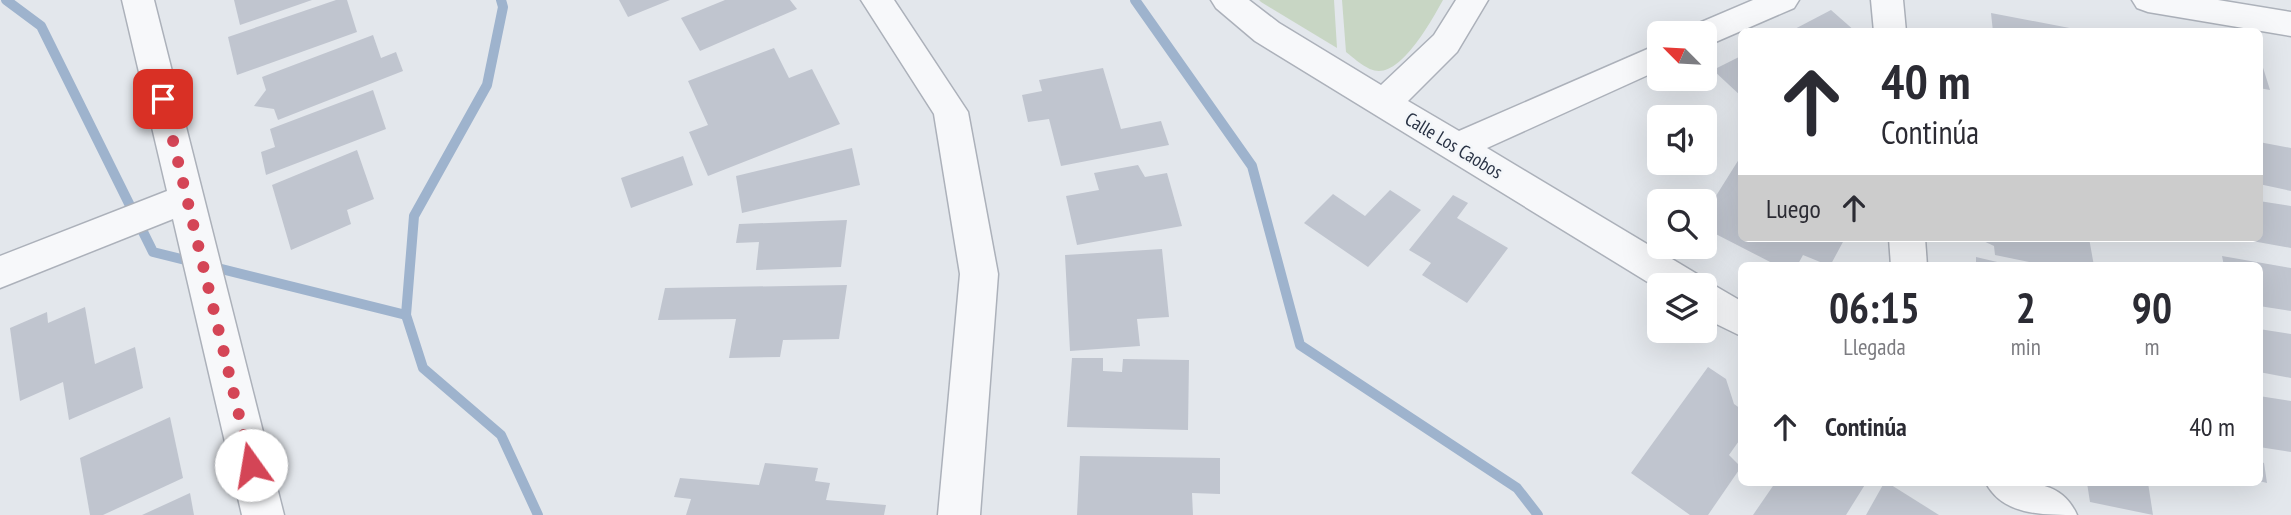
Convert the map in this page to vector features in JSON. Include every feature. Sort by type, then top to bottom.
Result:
[{"type":"street","points":[[138,0],[175,203],[199,246],[263,515]]},
{"type":"street","points":[[877,0],[951,111],[979,274],[959,515]]},
{"type":"street","name":"Calle Los Caobos","points":[[1227,0],[1266,32],[1664,273]]},
{"type":"street","points":[[1384,103],[1442,48],[1466,16],[1472,0]]},
{"type":"street","points":[[1717,29],[1783,0]]},
{"type":"street","points":[[1887,0],[1889,28]]},
{"type":"street","points":[[2148,0],[2291,24]]},
{"type":"street","points":[[1457,147],[1647,61]]},
{"type":"street","points":[[0,272],[175,203]]},
{"type":"street","points":[[1907,242],[1909,262]]},
{"type":"street","points":[[1717,306],[1738,318]]},
{"type":"street","points":[[2011,486],[2056,515]]},
{"type":"green space","points":[[1259,0],[1334,0],[1337,48],[1261,2]]},
{"type":"green space","points":[[1342,0],[1443,0],[1425,31],[1407,54],[1398,63],[1379,71],[1365,67],[1346,52]]},
{"type":"building","points":[[234,0],[312,0],[240,25]]},
{"type":"building","points":[[336,0],[347,0],[357,32],[237,75],[228,37]]},
{"type":"building","points":[[619,0],[670,0],[628,17]]},
{"type":"building","points":[[725,0],[790,0],[797,9],[700,51],[681,18]]},
{"type":"building","points":[[1831,10],[1851,28],[1797,28]]},
{"type":"building","points":[[1991,13],[2070,28],[1993,28]]},
{"type":"building","points":[[373,35],[381,58],[396,52],[403,71],[278,120],[274,109],[254,106],[266,90],[262,77]]},
{"type":"building","points":[[774,48],[789,78],[812,69],[840,124],[708,176],[689,132],[708,125],[688,81]]},
{"type":"building","points":[[1738,58],[1738,93],[1717,74],[1717,68]]},
{"type":"building","points":[[1103,68],[1121,129],[1161,121],[1169,145],[1061,166],[1049,119],[1028,122],[1022,95],[1042,91],[1039,80]]},
{"type":"building","points":[[2263,68],[2270,90],[2263,89]]},
{"type":"building","points":[[373,90],[386,129],[266,175],[261,152],[275,147],[270,129]]},
{"type":"building","points":[[2263,143],[2291,148],[2291,191],[2263,185]]},
{"type":"building","points":[[852,148],[860,185],[742,213],[736,176]]},
{"type":"building","points":[[357,150],[374,199],[347,210],[351,224],[291,250],[272,185]]},
{"type":"building","points":[[683,156],[693,185],[631,208],[621,178]]},
{"type":"building","points":[[1738,161],[1738,242],[1843,242],[1832,262],[1820,262],[1803,255],[1799,262],[1770,262],[1717,235],[1717,194]]},
{"type":"building","points":[[1138,165],[1145,177],[1167,173],[1182,226],[1077,245],[1066,196],[1099,190],[1094,173]]},
{"type":"building","points":[[1390,190],[1421,210],[1368,267],[1304,223],[1333,194],[1365,216]]},
{"type":"building","points":[[1453,195],[1468,203],[1457,218],[1508,248],[1467,303],[1422,275],[1431,263],[1409,250]]},
{"type":"building","points":[[2263,202],[2291,206],[2291,248],[2258,242],[2263,242]]},
{"type":"building","points":[[847,220],[841,267],[756,270],[759,242],[736,243],[739,224]]},
{"type":"building","points":[[1986,242],[2090,242],[2093,262],[2029,262],[1995,255],[1994,246]]},
{"type":"building","points":[[1162,249],[1169,317],[1137,319],[1140,346],[1070,351],[1065,255]]},
{"type":"building","points":[[2222,256],[2256,262],[2223,262]]},
{"type":"building","points":[[1976,257],[1997,262],[1976,262]]},
{"type":"building","points":[[2263,263],[2291,268],[2291,311],[2263,307]]},
{"type":"building","points":[[847,285],[839,339],[783,340],[780,357],[729,358],[736,319],[658,320],[665,288]]},
{"type":"building","points":[[85,307],[95,364],[135,347],[143,388],[69,420],[63,382],[20,401],[10,328],[47,312],[48,323]]},
{"type":"building","points":[[2263,330],[2291,334],[2291,378],[2263,373]]},
{"type":"building","points":[[1072,358],[1103,358],[1103,371],[1122,372],[1123,359],[1189,360],[1188,430],[1067,427]]},
{"type":"building","points":[[1708,367],[1726,379],[1734,404],[1738,407],[1738,442],[1729,455],[1738,464],[1738,471],[1708,515],[1690,515],[1631,473]]},
{"type":"building","points":[[2263,397],[2291,401],[2291,452],[2263,448]]},
{"type":"building","points":[[170,417],[183,478],[103,515],[90,515],[80,458]]},
{"type":"building","points":[[1080,456],[1220,458],[1220,494],[1192,493],[1193,515],[1077,515]]},
{"type":"building","points":[[765,463],[818,468],[815,481],[830,483],[826,500],[886,505],[884,515],[686,515],[691,499],[674,497],[680,478],[759,485]]},
{"type":"building","points":[[2263,463],[2264,463],[2267,483],[2263,482]]},
{"type":"building","points":[[1773,486],[1864,486],[1846,515],[1753,515]]},
{"type":"building","points":[[1882,486],[1893,486],[1939,515],[1866,515]]},
{"type":"building","points":[[2087,486],[2148,486],[2153,515],[2090,502]]},
{"type":"building","points":[[190,493],[194,515],[142,515]]},
{"type":"waterway","points":[[6,0],[41,26],[153,252],[406,315]]},
{"type":"waterway","points":[[406,315],[414,216],[487,85],[503,7],[501,0]]},
{"type":"waterway","points":[[1135,0],[1252,166],[1300,345],[1517,488],[1538,515]]},
{"type":"waterway","points":[[406,315],[423,368],[501,435],[538,515]]},
{"type":"route","points":[[163,99],[251,465]]}]
